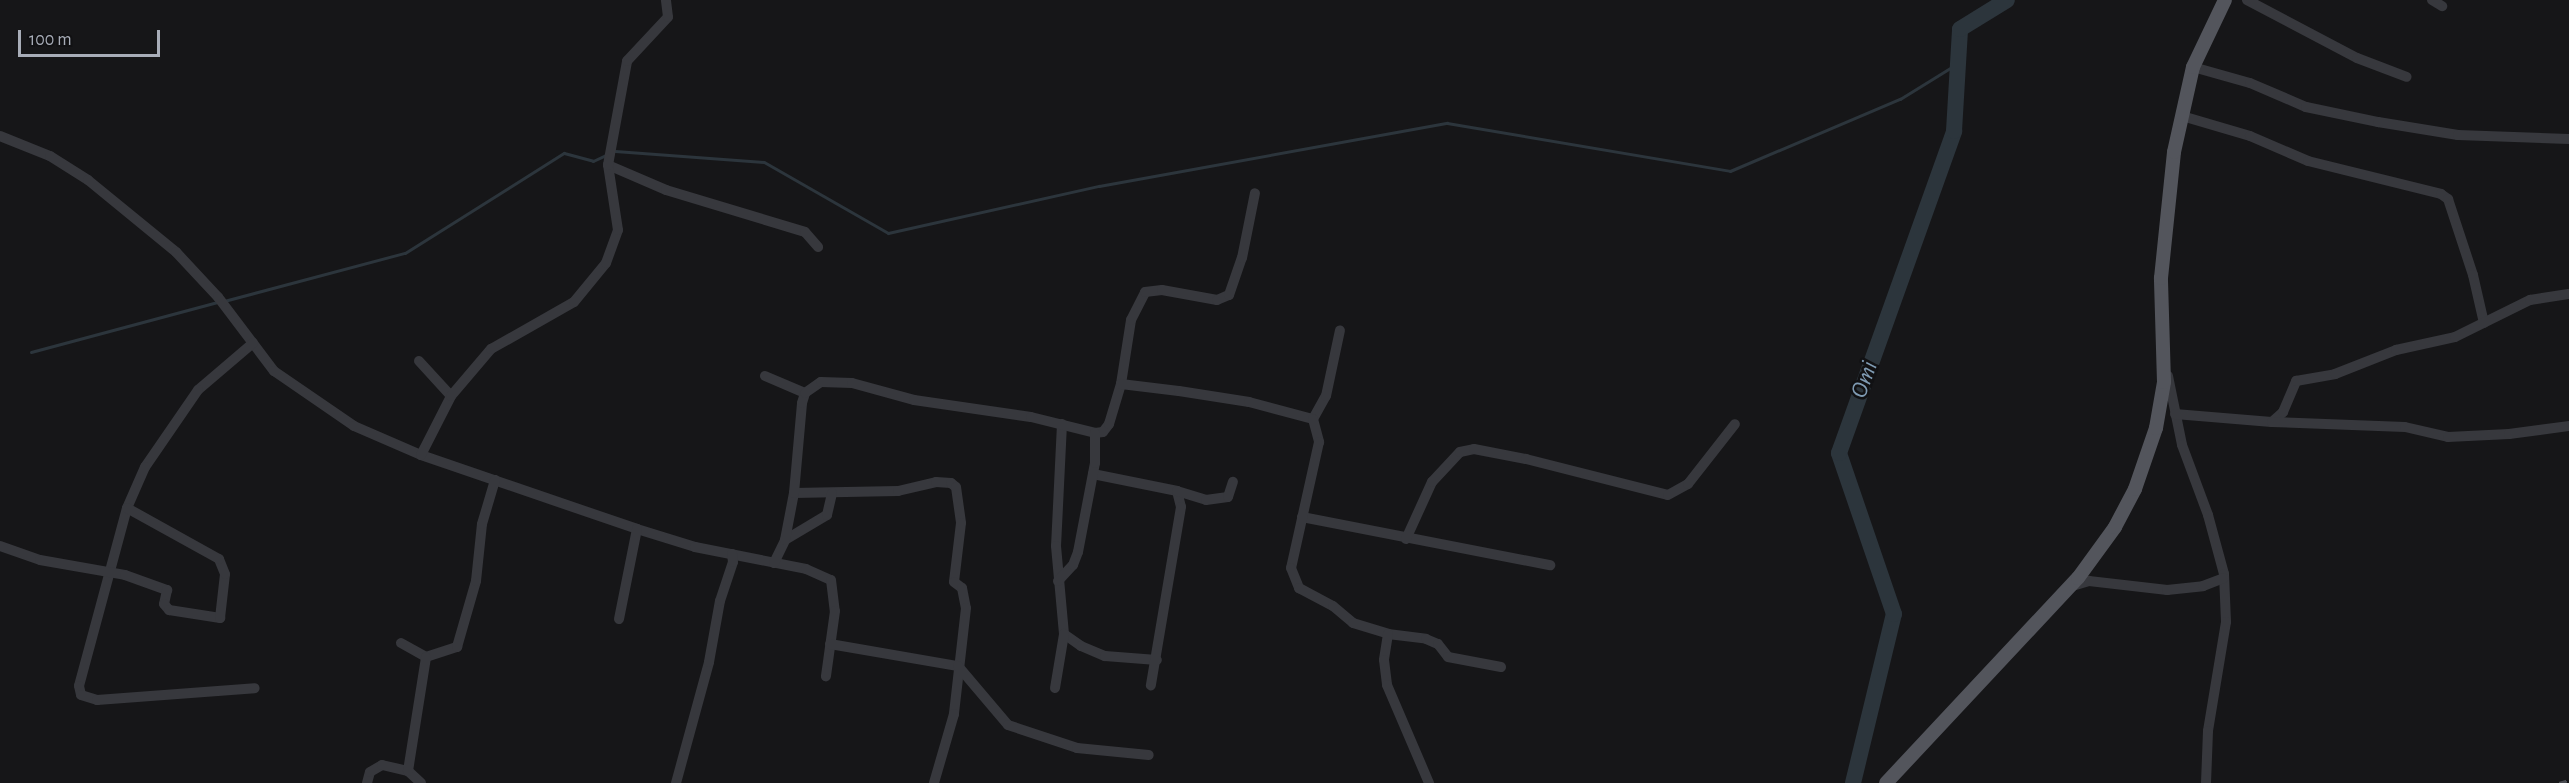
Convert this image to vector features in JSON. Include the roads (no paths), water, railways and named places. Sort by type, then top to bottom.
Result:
[{"type":"main road","points":[[1886,783],[2069,587],[2104,544],[2135,489],[2156,428],[2166,360],[2161,278],[2168,190],[2193,67],[2225,0]]},
{"type":"street","points":[[421,455],[451,396],[491,349],[574,302],[606,263],[618,230],[608,165],[627,61],[668,16],[666,0]]},
{"type":"street","points":[[2247,0],[2357,58],[2407,77]]},
{"type":"street","points":[[2193,67],[2250,83],[2306,107],[2378,122],[2458,135],[2569,139]]},
{"type":"street","points":[[2182,116],[2250,136],[2308,161],[2441,194],[2448,199],[2473,274],[2484,322]]},
{"type":"street","points":[[0,136],[51,156],[78,174],[176,252],[218,297],[274,370],[302,393],[354,426],[421,455],[637,529],[732,554],[817,572],[831,580],[835,611],[826,675]]},
{"type":"street","points":[[608,165],[666,190],[805,232],[818,247]]},
{"type":"street","points":[[774,563],[785,540],[794,493],[805,393],[821,382],[836,381],[914,400],[1062,424],[1095,433],[1107,429],[1121,384],[1131,320],[1145,292],[1162,290],[1217,300],[1229,295],[1242,258],[1255,193]]},
{"type":"street","points":[[2272,422],[2283,412],[2296,381],[2335,374],[2396,350],[2455,336],[2530,300],[2569,294]]},
{"type":"street","points":[[1340,330],[1326,396],[1313,418],[1319,442],[1294,542],[1293,580],[1353,623],[1388,634],[1426,639],[1438,644],[1448,657],[1501,667]]},
{"type":"street","points":[[254,343],[198,390],[145,467],[127,508],[108,571],[82,672],[81,695],[97,700],[255,688]]},
{"type":"street","points":[[2166,360],[2175,414],[2224,578],[2226,622],[2208,731],[2206,783]]},
{"type":"street","points":[[419,361],[451,396]]},
{"type":"street","points":[[765,376],[805,393]]},
{"type":"street","points":[[1121,384],[1249,402],[1313,418]]},
{"type":"street","points":[[2175,414],[2272,422],[2405,427],[2448,437],[2509,434],[2569,426]]},
{"type":"street","points":[[1055,688],[1064,634],[1058,581],[1062,424]]},
{"type":"street","points":[[1406,539],[1432,482],[1460,452],[1474,448],[1668,495],[1688,484],[1734,424]]},
{"type":"street","points":[[1058,581],[1073,565],[1078,552],[1093,474],[1095,433]]},
{"type":"street","points":[[1093,474],[1206,500],[1228,496],[1233,482]]},
{"type":"street","points":[[401,643],[426,657],[457,647],[476,581],[482,524],[495,480]]},
{"type":"street","points":[[794,493],[832,494],[898,490],[936,482],[951,483],[956,487],[961,523],[954,582],[962,588],[966,608],[954,714],[934,783]]},
{"type":"street","points":[[1151,685],[1181,507],[1178,492]]},
{"type":"street","points":[[785,540],[827,515],[832,494]]},
{"type":"street","points":[[0,546],[40,560],[108,571],[167,590],[164,604],[169,610],[220,618],[225,574],[219,559],[127,508]]},
{"type":"street","points":[[1302,517],[1406,539],[1550,565]]},
{"type":"street","points":[[619,619],[637,529]]},
{"type":"street","points":[[676,783],[709,662],[720,601],[733,562],[732,554]]},
{"type":"street","points":[[2069,587],[2089,581],[2166,590],[2203,586],[2224,578]]},
{"type":"street","points":[[1064,634],[1081,646],[1105,656],[1157,660]]},
{"type":"street","points":[[1388,634],[1384,660],[1387,685],[1429,783]]},
{"type":"street","points":[[830,644],[958,666],[1008,725],[1077,748],[1149,755]]},
{"type":"street","points":[[408,771],[426,657]]},
{"type":"street","points":[[367,783],[370,772],[382,765],[408,771],[421,783]]},
{"type":"waterway","name":"Omi","points":[[1853,783],[1894,614],[1839,453],[1954,131],[1960,29],[2007,0]]},
{"type":"waterway","points":[[615,151],[764,162],[888,233],[1099,186],[1447,123],[1730,171],[1900,99],[1958,63]]},
{"type":"waterway","points":[[224,301],[405,253],[564,153],[593,161],[606,155]]},
{"type":"waterway","points":[[31,352],[217,302]]},
{"type":"railway","points":[[2559,783],[2569,780]]}]
